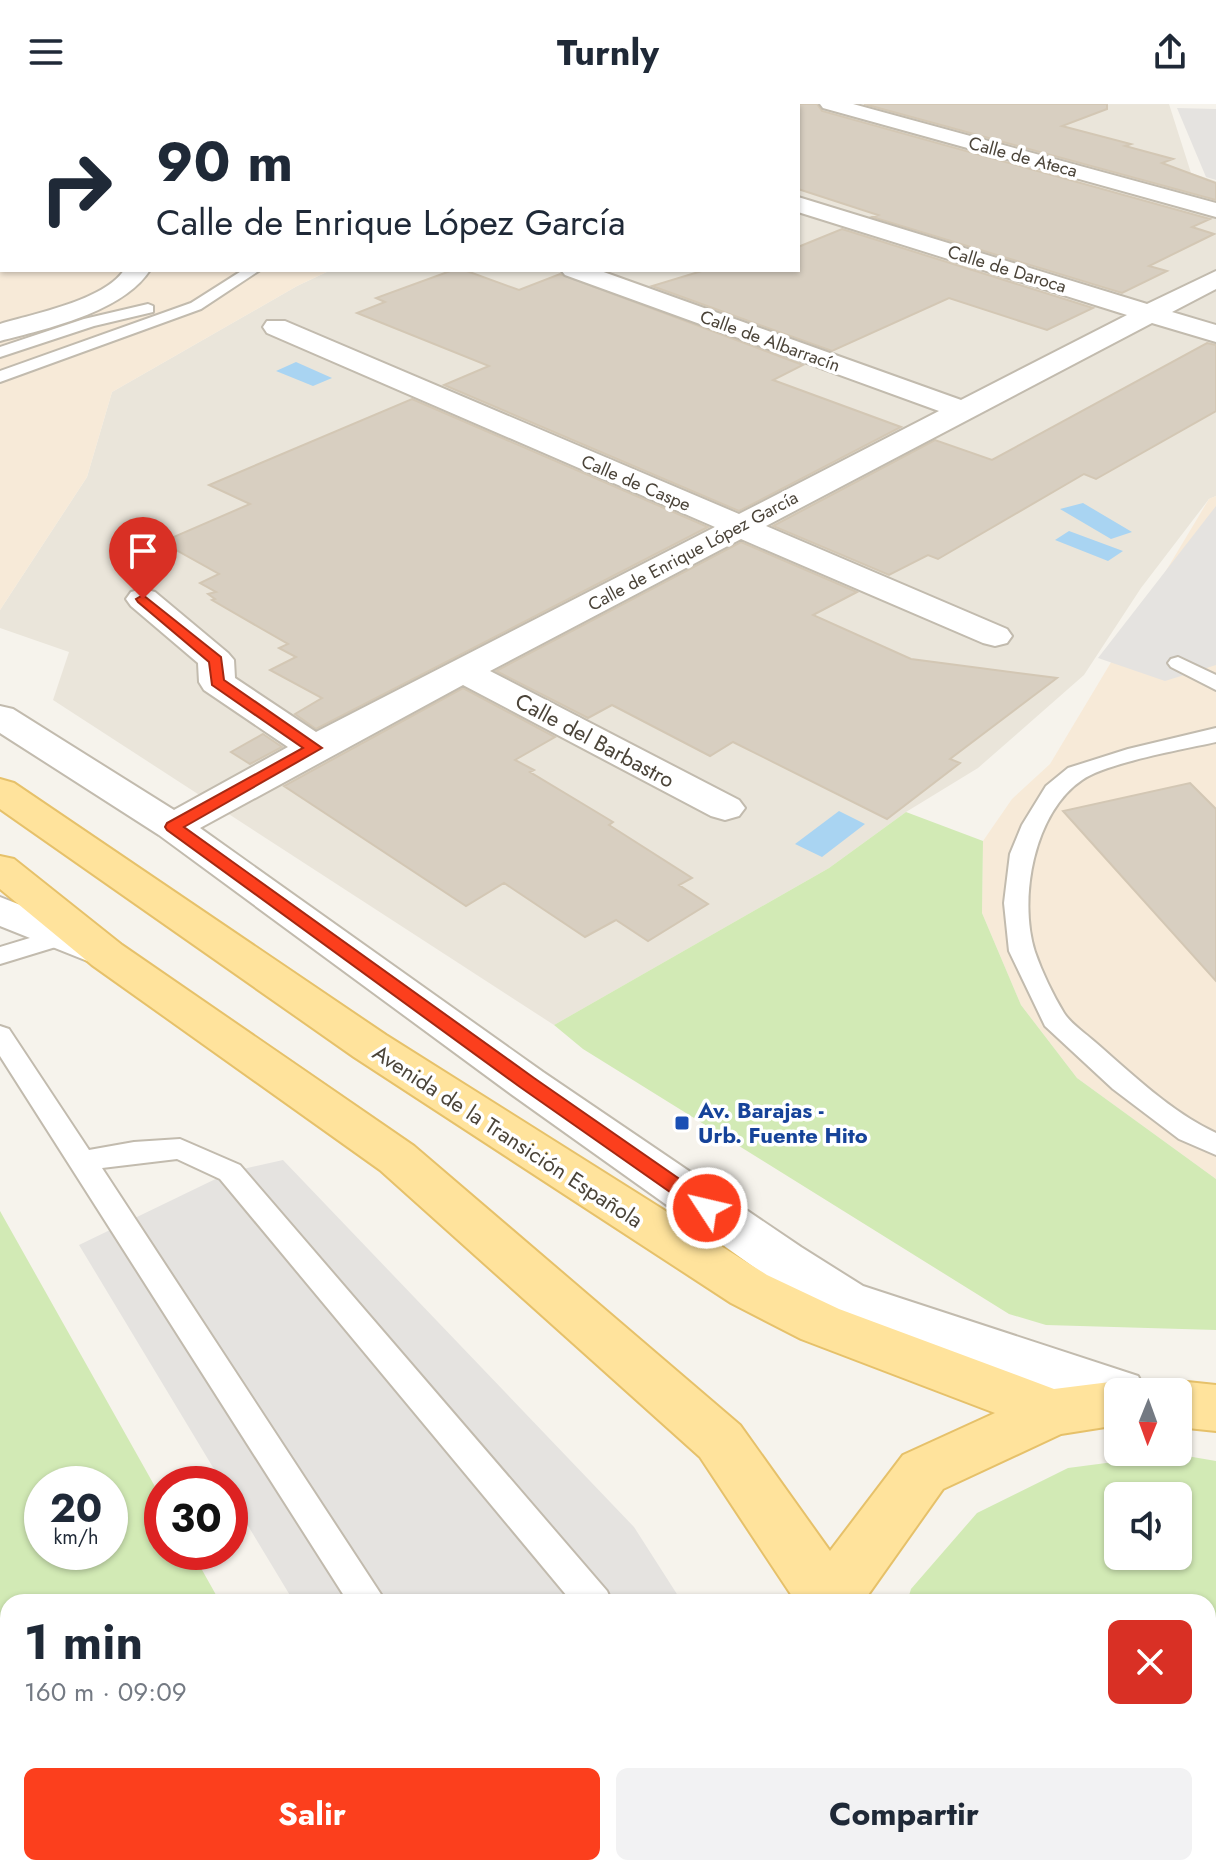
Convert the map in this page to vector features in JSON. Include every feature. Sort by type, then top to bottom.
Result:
[{"type":"main road","name":"Avenida de la Transición Española","points":[[0,791],[178,918],[337,1025],[749,1289],[820,1324],[1053,1412]]},
{"type":"main road","points":[[0,868],[85,946],[397,1158],[720,1441],[802,1557],[823,1594]]},
{"type":"main road","points":[[834,1594],[923,1472],[1053,1412],[1104,1405]]},
{"type":"main road","points":[[1192,1405],[1216,1408]]},
{"type":"street","points":[[810,120],[838,106]]},
{"type":"street","name":"Calle de Ateca","points":[[838,106],[1216,210]]},
{"type":"street","name":"Calle de Daroca","points":[[800,205],[1216,334]]},
{"type":"street","points":[[0,333],[114,294],[133,280],[136,272]]},
{"type":"street","name":"Calle de Albarracín","points":[[580,272],[965,411]]},
{"type":"street","name":"Calle de Enrique López García","points":[[173,827],[314,748],[1216,279]]},
{"type":"street","name":"Calle de Caspe","points":[[276,327],[995,636]]},
{"type":"street","points":[[143,599],[216,660],[217,682],[314,748]]},
{"type":"street","name":"Calle del Barbastro","points":[[465,672],[725,808]]},
{"type":"street","points":[[0,717],[173,827],[540,1092],[783,1261],[845,1300],[1104,1387]]},
{"type":"street","points":[[0,910],[85,946]]},
{"type":"lane","points":[[0,377],[196,306],[250,272]]},
{"type":"lane","points":[[0,352],[90,322],[151,308],[196,306]]},
{"type":"lane","points":[[1178,663],[1216,684]]},
{"type":"lane","points":[[1216,735],[1136,754],[1076,773],[1054,791],[1034,825],[1022,854],[1016,903],[1022,951],[1054,1020],[1123,1082],[1189,1132],[1216,1145]]},
{"type":"lane","points":[[0,956],[85,946]]},
{"type":"lane","points":[[0,1035],[363,1594]]},
{"type":"lane","points":[[83,1161],[134,1152],[180,1149],[230,1172],[587,1594]]},
{"type":"shaded area","points":[[800,104],[1169,104],[1191,173],[1216,181],[1216,496],[1209,499],[1141,588],[1084,675],[978,768],[906,812],[829,868],[554,1025],[53,700],[69,652],[0,628],[0,610],[87,477],[112,392],[327,272],[800,272]]},
{"type":"shaded area","points":[[1177,108],[1216,109],[1216,180],[1206,177]]},
{"type":"shaded area","points":[[0,272],[327,272],[112,392],[87,477],[0,610]]},
{"type":"shaded area","points":[[1216,496],[1216,1179],[1077,1078],[1021,1005],[982,913],[983,841],[1012,799],[1050,764],[1209,499]]},
{"type":"shaded area","points":[[1216,506],[1216,665],[1165,681],[1098,658]]},
{"type":"shaded area","points":[[283,1160],[634,1527],[677,1594],[289,1594],[248,1526],[248,1466],[212,1466],[79,1245],[230,1172]]},
{"type":"green space","points":[[906,812],[983,841],[982,913],[1021,1005],[1077,1078],[1216,1179],[1216,1330],[1046,1325],[1009,1314],[583,1049],[554,1025],[829,868]]},
{"type":"green space","points":[[0,1211],[144,1467],[144,1570],[202,1570],[216,1594],[0,1594]]},
{"type":"green space","points":[[1192,1457],[1216,1461],[1216,1594],[909,1594],[977,1513],[1068,1468],[1104,1463],[1104,1466],[1192,1466]]},
{"type":"water","points":[[296,362],[332,378],[313,386],[276,371]]},
{"type":"water","points":[[1083,503],[1132,532],[1111,539],[1060,509]]},
{"type":"water","points":[[1069,531],[1123,551],[1108,561],[1055,540]]},
{"type":"water","points":[[839,811],[865,824],[822,857],[795,844]]},
{"type":"building","points":[[800,104],[817,104],[822,111],[1210,219],[1192,227],[1214,234],[1149,266],[1167,271],[1122,293],[872,217],[878,215],[800,190]]},
{"type":"building","points":[[864,104],[1107,104],[1107,109],[1062,126],[1131,144],[1125,146],[1173,159],[1162,163],[1216,183],[1216,200]]},
{"type":"building","points":[[842,229],[1093,308],[1047,330],[949,298],[832,351],[652,286],[698,272],[800,272],[800,246]]},
{"type":"building","points":[[448,272],[470,272],[519,290],[560,274],[803,365],[773,380],[901,427],[739,511],[444,385],[489,366],[357,313],[385,302],[376,298]]},
{"type":"building","points":[[1207,343],[1216,345],[1216,411],[1096,479],[1084,474],[938,559],[928,555],[889,575],[773,526],[935,440],[992,460]]},
{"type":"building","points":[[412,399],[708,527],[316,729],[295,714],[322,698],[270,670],[296,657],[279,648],[288,644],[212,600],[215,599],[208,594],[216,592],[200,583],[219,574],[162,542],[250,504],[209,485]]},
{"type":"building","points":[[741,542],[857,592],[813,615],[911,659],[1057,678],[950,759],[960,763],[887,819],[733,742],[710,756],[612,705],[588,718],[496,671]]},
{"type":"building","points":[[463,688],[555,737],[515,760],[613,822],[609,825],[692,878],[679,885],[708,904],[648,941],[616,920],[585,937],[504,883],[466,906],[284,786]]},
{"type":"building","points":[[263,734],[282,747],[250,764],[231,752]]},
{"type":"building","points":[[1190,783],[1216,809],[1216,981],[1063,811]]},
{"type":"place","name":"Av. Barajas - Urb. Fuente Hito","points":[[682,1123]]},
{"type":"route","points":[[143,599],[216,660],[217,682],[314,748],[173,827],[527,1083],[707,1208]]}]
